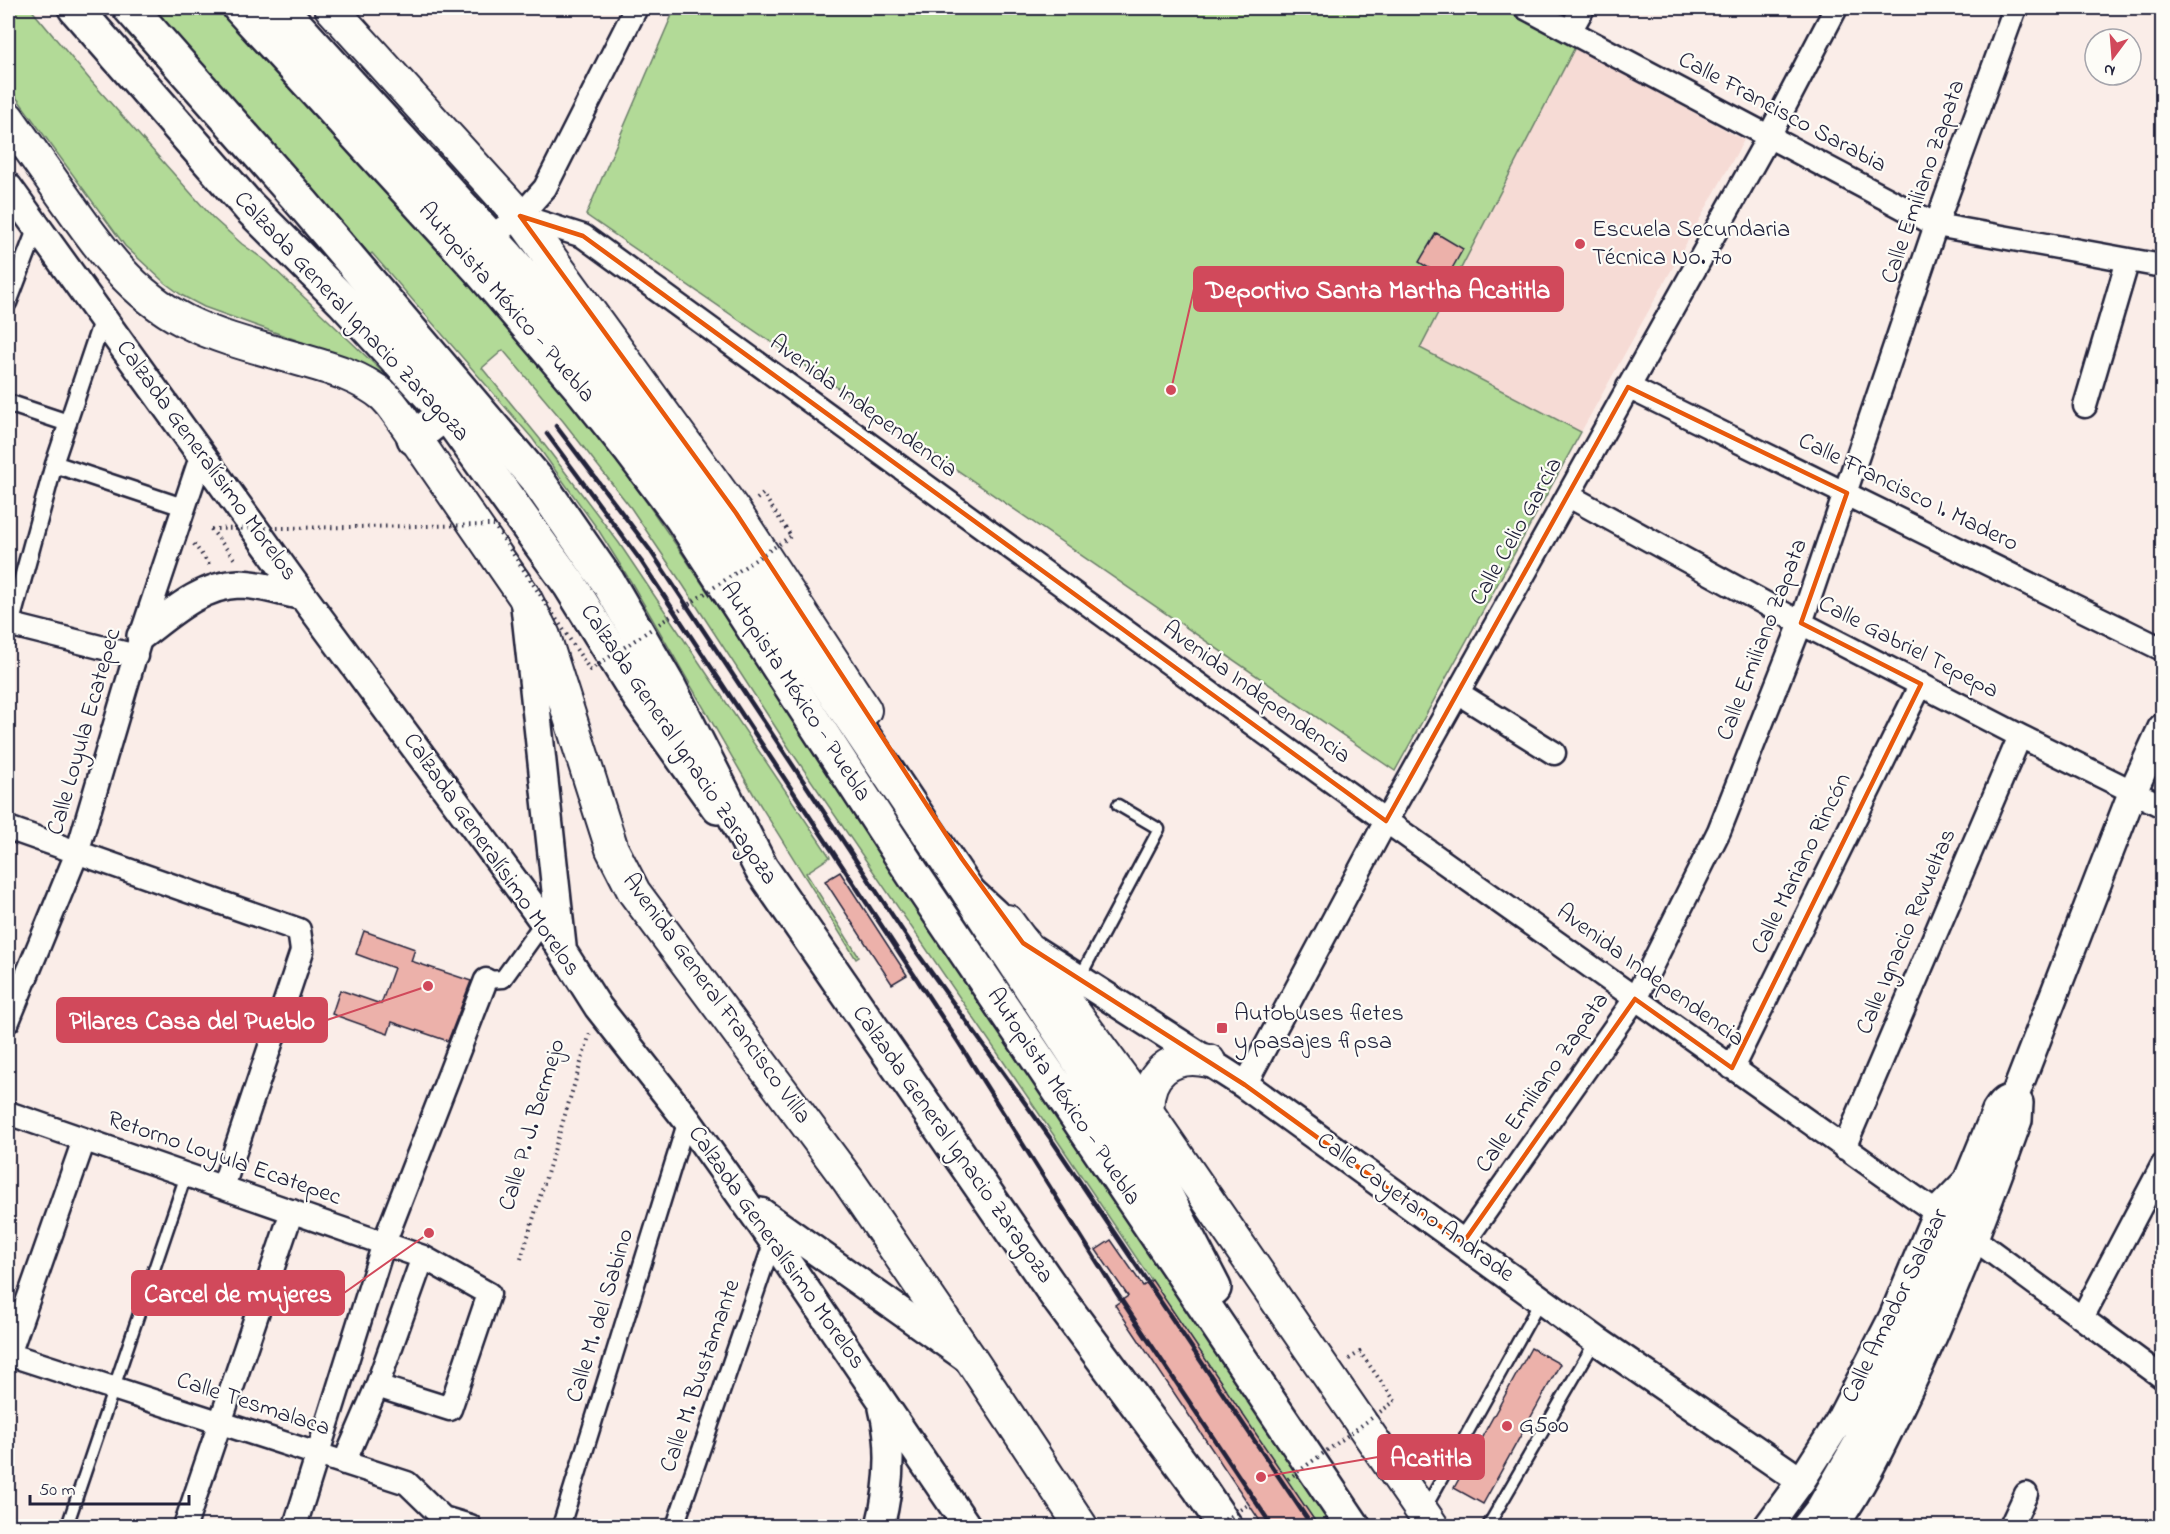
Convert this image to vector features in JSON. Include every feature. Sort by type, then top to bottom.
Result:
[{"type":"highway","name":"Calzada General Ignacio Zaragoza","points":[[75,8],[249,207],[343,301],[446,413],[570,585],[640,698],[761,868],[1061,1302],[1200,1488],[1225,1527]]},
{"type":"highway","points":[[130,8],[303,204],[538,481],[608,582],[669,687],[761,868]]},
{"type":"highway","name":"Autopista México - Puebla","points":[[240,8],[478,268],[632,451],[681,517],[913,874],[1286,1426]]},
{"type":"highway","points":[[280,8],[490,237],[620,387],[706,502],[969,893],[1161,1186],[1286,1426],[1353,1527]]},
{"type":"highway","points":[[414,438],[446,413]]},
{"type":"highway","points":[[969,893],[1023,943]]},
{"type":"main road","points":[[331,8],[520,216],[736,513],[962,859],[1148,1113],[1427,1520]]},
{"type":"main road","name":"Avenida General Francisco Villa","points":[[8,118],[99,248],[119,271],[142,291],[184,321],[230,339],[344,373],[386,397],[524,596],[544,636],[600,814],[612,849],[629,884],[663,934],[848,1180],[947,1328],[972,1361],[1081,1527]]},
{"type":"main road","points":[[1148,1113],[1147,1103],[1152,1083],[1165,1068],[1186,1059],[1198,1058],[1209,1061]]},
{"type":"street","points":[[490,237],[520,216],[545,188],[636,8]]},
{"type":"street","name":"Calle Francisco Sarabia","points":[[1526,8],[1936,225],[2163,266]]},
{"type":"street","points":[[1570,31],[1583,8]]},
{"type":"street","name":"Calle Celio García","points":[[1245,1084],[1386,821],[1769,136],[1836,8]]},
{"type":"street","name":"Calle Emiliano Zapata","points":[[1463,1243],[1635,999],[1719,831],[1801,623],[1936,225],[2015,8]]},
{"type":"street","name":"Calzada Generalísimo Morelos","points":[[8,187],[303,596],[544,922],[563,955],[598,1006],[687,1120],[881,1398],[963,1524]]},
{"type":"street","name":"Avenida Independencia","points":[[520,216],[583,236],[1386,821],[1955,1225],[2163,1377]]},
{"type":"street","points":[[8,303],[37,227]]},
{"type":"street","points":[[2085,406],[2128,260]]},
{"type":"street","points":[[103,318],[54,464],[9,627],[139,646],[188,602],[216,588],[238,584],[303,596]]},
{"type":"street","name":"Calle Francisco I. Madero","points":[[1628,387],[2163,649]]},
{"type":"street","points":[[8,403],[68,423]]},
{"type":"street","name":"Calle Loyula Ecatepec","points":[[8,1021],[77,853],[139,646],[202,454]]},
{"type":"street","points":[[54,464],[181,514]]},
{"type":"street","name":"Calle Gabriel Tepepa","points":[[1569,496],[1801,623],[2020,736],[2163,806]]},
{"type":"street","points":[[524,596],[563,955]]},
{"type":"street","name":"Calle Mariano Rincón","points":[[1732,1068],[1921,684]]},
{"type":"street","points":[[1458,693],[1554,753]]},
{"type":"street","name":"Calle Amador Salazar","points":[[1768,1527],[1840,1420],[1893,1317],[1981,1183],[1996,1111],[2001,1102],[2014,1098],[2133,791],[2163,728]]},
{"type":"street","name":"Calle Ignacio Revueltas","points":[[1844,1148],[2020,736]]},
{"type":"street","points":[[8,828],[299,930],[302,951],[223,1187]]},
{"type":"street","points":[[295,1527],[384,1243],[486,980],[504,979],[544,922]]},
{"type":"street","name":"Calle Cayetano Andrade","points":[[1023,943],[1080,977],[1245,1084],[1596,1340],[1801,1481]]},
{"type":"street","name":"Retorno Loyula Ecatepec","points":[[8,1113],[423,1257],[489,1294],[450,1408],[377,1386]]},
{"type":"street","name":"Calle M. del Sabino","points":[[561,1527],[687,1120]]},
{"type":"street","points":[[8,1355],[84,1140]]},
{"type":"street","points":[[2082,1318],[2163,1166]]},
{"type":"street","name":"Calle Amador Salazar","points":[[1806,1527],[1820,1508],[1857,1444],[1885,1387],[1955,1225],[1981,1183]]},
{"type":"street","points":[[743,1199],[972,1361]]},
{"type":"street","points":[[185,1527],[292,1211]]},
{"type":"street","name":"Calle Amador Salazar","points":[[1847,1522],[1933,1339],[1955,1225]]},
{"type":"street","name":"Calle M. Bustamante","points":[[675,1527],[773,1241]]},
{"type":"street","points":[[344,1463],[377,1386],[423,1257]]},
{"type":"street","name":"Calle Tesmalaca","points":[[8,1355],[407,1483],[441,1522],[470,1527]]},
{"type":"street","points":[[880,1527],[886,1504],[890,1450],[881,1398]]},
{"type":"street","points":[[2011,1527],[2026,1494]]},
{"type":"lane","points":[[1080,977],[1159,829],[1118,805]]},
{"type":"lane","points":[[67,1527],[186,1175]]},
{"type":"lane","points":[[1427,1520],[1541,1300]]},
{"type":"lane","points":[[1488,1527],[1596,1340]]},
{"type":"path","points":[[238,563],[211,530],[494,525],[590,669],[792,536],[764,494]]},
{"type":"path","points":[[181,514],[218,575]]},
{"type":"path","name":"Calle P. J. Bermejo","points":[[520,1259],[598,1006]]},
{"type":"path","points":[[1288,1479],[1395,1401],[1360,1352]]},
{"type":"path","points":[[1215,1527],[1249,1504]]},
{"type":"highlighted area","points":[[520,216],[583,236],[1386,821],[1628,387],[1847,493],[1801,623],[1921,684],[1732,1068],[1635,999],[1463,1243],[1245,1085],[1023,943],[962,859],[736,513]]},
{"type":"shaded area","name":"Escuela Secundaria Técnica No. 70","points":[[1575,47],[1744,140],[1581,432],[1420,348]]},
{"type":"green space","points":[[8,8],[30,8],[91,81],[213,218],[242,244],[266,261],[390,379],[352,360],[204,307],[165,283],[125,246],[8,86]]},
{"type":"green space","points":[[157,8],[265,8],[606,388],[576,411],[627,474],[683,555],[1331,1526],[1317,1526],[791,751],[631,508],[563,421],[503,350],[482,368],[540,439],[619,543],[830,857],[806,873],[859,957],[856,959],[754,795],[631,582],[599,531],[532,438],[372,253],[350,275],[127,33]]},
{"type":"green space","points":[[675,8],[1500,8],[1575,47],[1420,348],[1581,432],[1395,771],[586,215]]},
{"type":"building","points":[[1436,233],[1463,249],[1446,279],[1419,262]]},
{"type":"building","points":[[840,872],[907,975],[892,984],[825,881]]},
{"type":"building","points":[[364,931],[415,949],[411,961],[471,981],[448,1041],[392,1022],[388,1034],[332,1014],[340,990],[381,1004],[394,968],[356,954]]},
{"type":"building","points":[[1111,1240],[1143,1286],[1152,1280],[1319,1527],[1264,1527],[1115,1305],[1128,1296],[1096,1250]]},
{"type":"building","name":"G500","points":[[1531,1348],[1560,1364],[1483,1504],[1454,1488]]},
{"type":"railway","points":[[556,426],[650,550],[918,954],[1053,1142],[1312,1526]]},
{"type":"railway","points":[[547,434],[641,561],[959,1043],[1118,1295],[1272,1526]]},
{"type":"place","name":"Escuela Secundaria Técnica No. 70","points":[[1580,244]]},
{"type":"place","name":"Deportivo Santa Martha Acatitla","points":[[1171,390]]},
{"type":"place","name":"Pilares Casa del Pueblo","points":[[428,986]]},
{"type":"place","name":"Autobuses fletes y pasajes fipsa","points":[[1222,1028]]},
{"type":"place","name":"Carcel de mujeres","points":[[429,1233]]},
{"type":"place","name":"G500","points":[[1507,1426]]},
{"type":"place","name":"Acatitla","points":[[1261,1477]]}]
